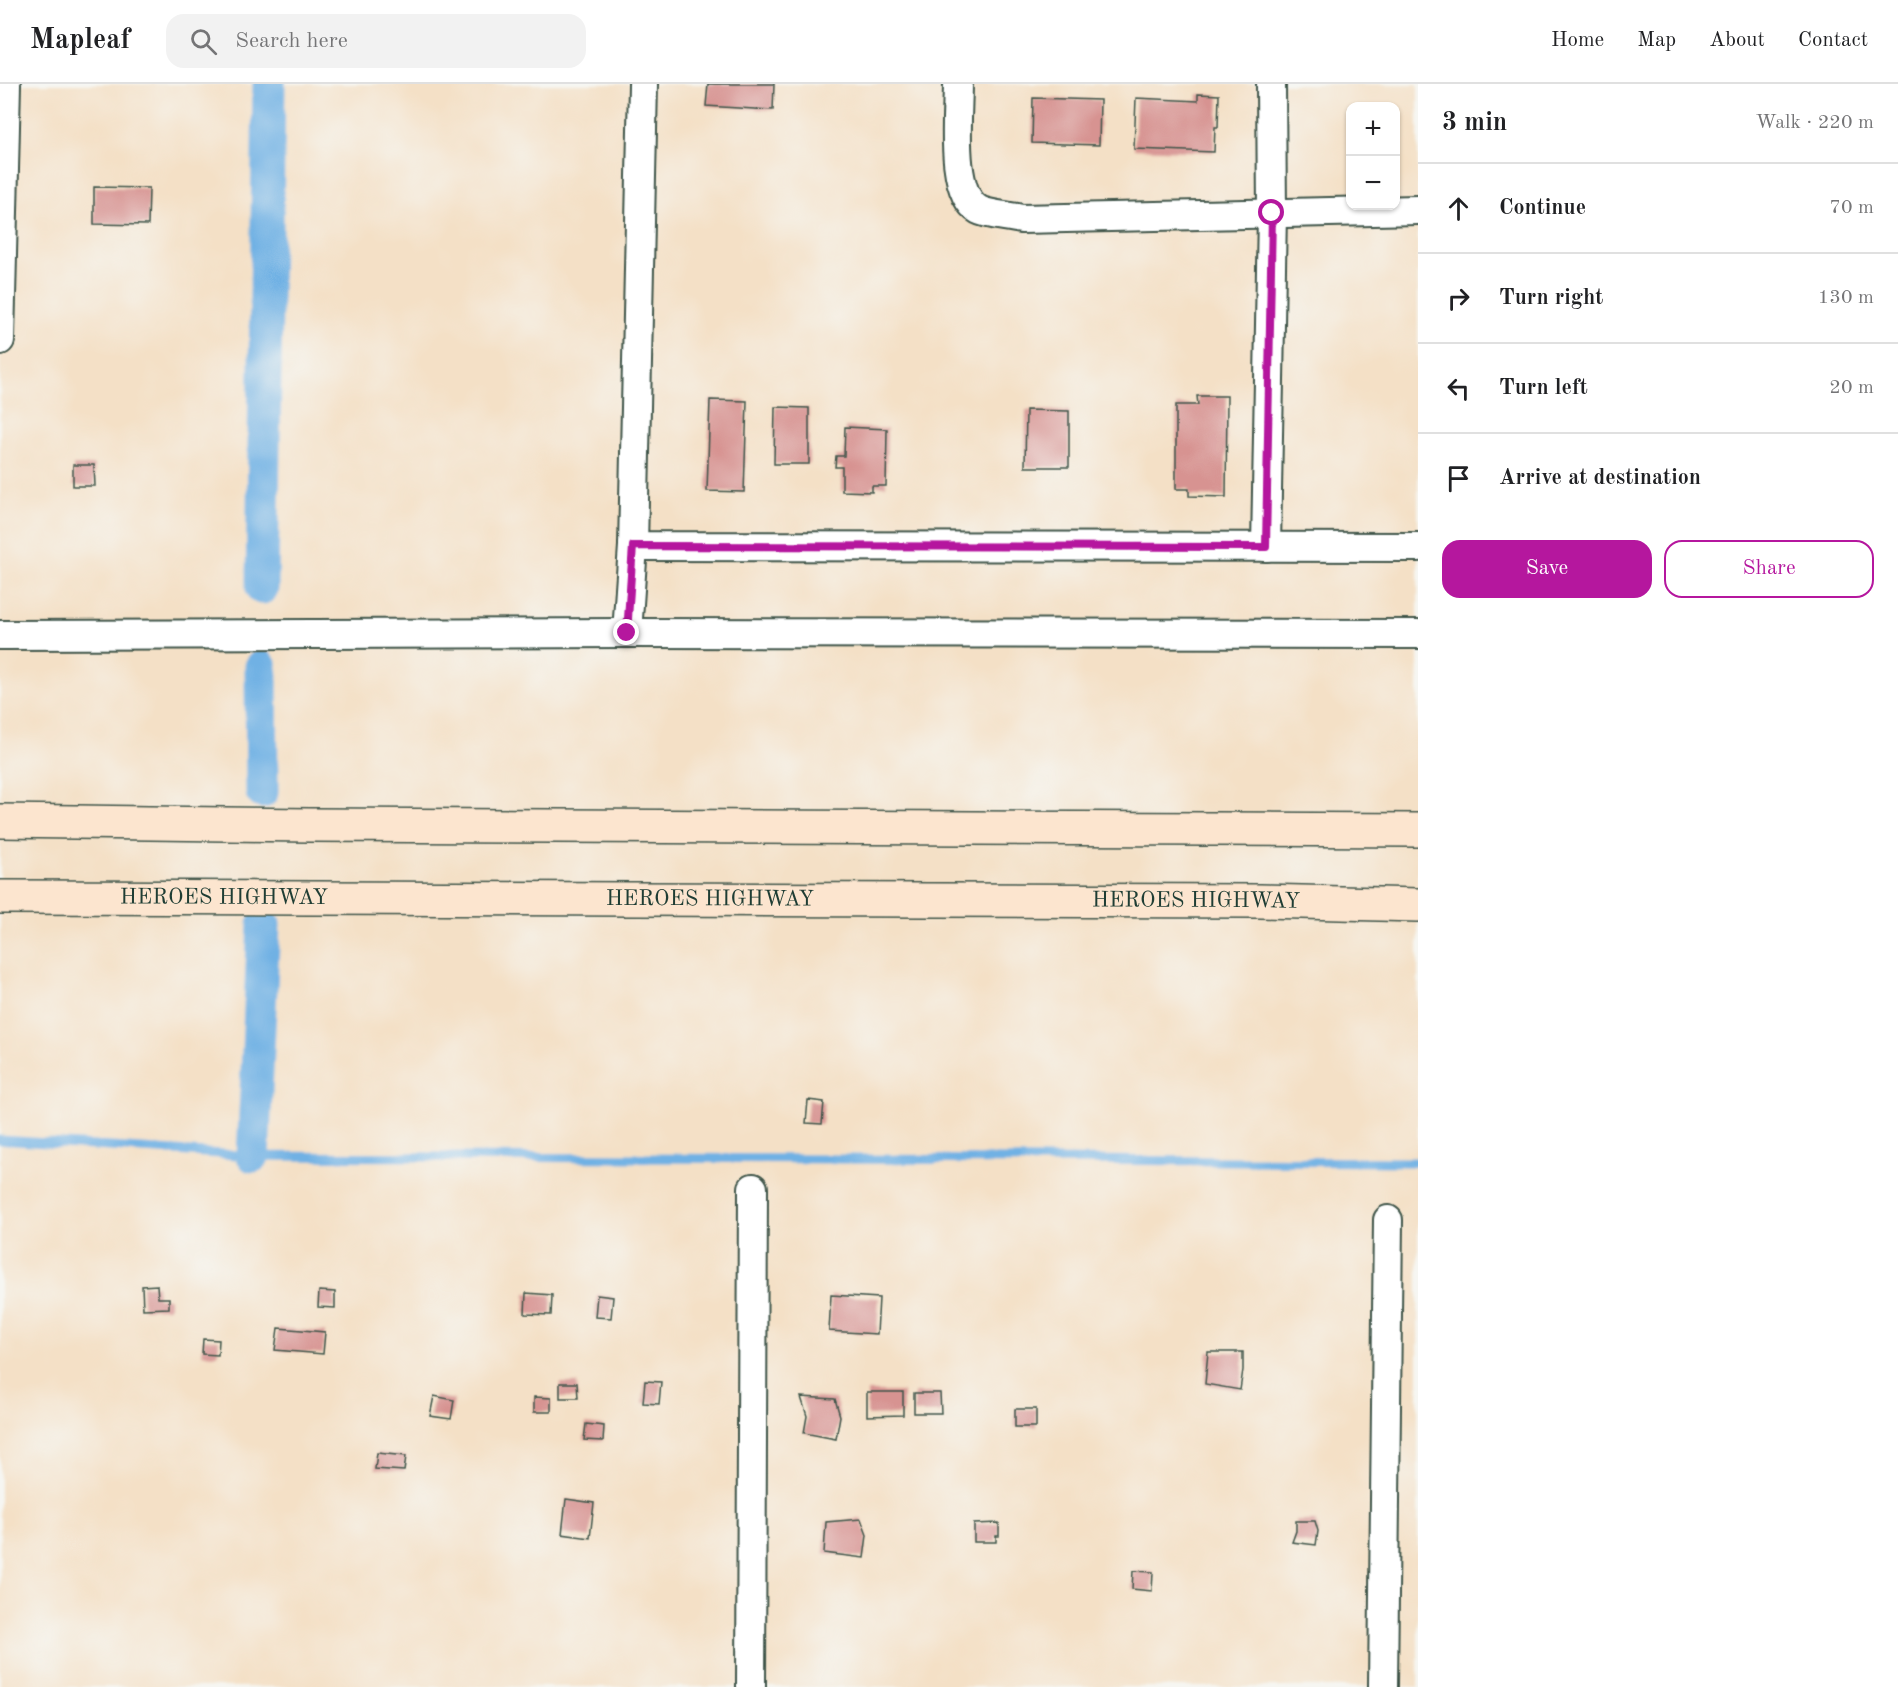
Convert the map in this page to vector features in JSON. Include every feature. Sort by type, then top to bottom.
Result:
[{"type":"main road","points":[[0,821],[310,825],[1418,830]]},
{"type":"main road","name":"HEROES HIGHWAY","points":[[0,897],[1249,901],[1418,905]]},
{"type":"street","points":[[0,340],[6,84]]},
{"type":"street","points":[[627,633],[633,546],[643,84]]},
{"type":"street","points":[[958,84],[958,173],[966,197],[980,210],[1021,219],[1418,210]]},
{"type":"street","points":[[1266,547],[1272,213],[1271,84]]},
{"type":"street","points":[[633,546],[1418,547]]},
{"type":"street","points":[[0,635],[1418,634]]},
{"type":"street","points":[[751,1687],[753,1188]]},
{"type":"street","points":[[1383,1687],[1388,1220]]},
{"type":"building","points":[[708,84],[774,84],[773,110],[706,106]]},
{"type":"building","points":[[1198,94],[1219,95],[1218,127],[1215,127],[1214,152],[1134,149],[1136,98],[1198,101]]},
{"type":"building","points":[[1033,98],[1100,100],[1099,145],[1032,143]]},
{"type":"building","points":[[94,187],[149,188],[148,225],[94,224]]},
{"type":"building","points":[[1197,396],[1227,396],[1226,497],[1189,496],[1189,489],[1176,489],[1176,405],[1198,405]]},
{"type":"building","points":[[710,400],[747,401],[744,492],[707,491]]},
{"type":"building","points":[[775,407],[809,408],[809,464],[774,464]]},
{"type":"building","points":[[1026,410],[1069,411],[1069,467],[1025,467]]},
{"type":"building","points":[[845,427],[887,429],[886,486],[872,486],[872,492],[842,491],[842,467],[835,467],[836,456],[844,456]]},
{"type":"building","points":[[73,465],[94,465],[95,486],[73,486]]},
{"type":"building","points":[[808,1100],[824,1102],[822,1124],[806,1123]]},
{"type":"building","points":[[157,1285],[158,1298],[169,1298],[169,1308],[143,1309],[142,1286]]},
{"type":"building","points":[[319,1291],[335,1292],[335,1308],[318,1307]]},
{"type":"building","points":[[526,1293],[552,1295],[551,1315],[525,1314]]},
{"type":"building","points":[[597,1295],[613,1297],[611,1318],[595,1317]]},
{"type":"building","points":[[831,1295],[879,1298],[877,1334],[829,1331]]},
{"type":"building","points":[[278,1328],[325,1332],[323,1354],[275,1350]]},
{"type":"building","points":[[203,1339],[219,1340],[218,1355],[202,1354]]},
{"type":"building","points":[[1208,1352],[1243,1352],[1240,1390],[1205,1384]]},
{"type":"building","points":[[645,1381],[661,1382],[659,1404],[643,1403]]},
{"type":"building","points":[[560,1383],[577,1383],[578,1398],[560,1398]]},
{"type":"building","points":[[867,1392],[903,1392],[903,1415],[867,1416]]},
{"type":"building","points":[[914,1393],[940,1393],[941,1413],[914,1413]]},
{"type":"building","points":[[434,1396],[454,1400],[451,1419],[430,1416]]},
{"type":"building","points":[[534,1397],[551,1398],[551,1412],[534,1412]]},
{"type":"building","points":[[801,1397],[835,1399],[840,1416],[836,1439],[804,1433],[807,1416]]},
{"type":"building","points":[[1015,1409],[1036,1409],[1036,1427],[1015,1427]]},
{"type":"building","points":[[586,1424],[604,1426],[603,1441],[584,1440]]},
{"type":"building","points":[[377,1453],[406,1456],[404,1471],[375,1469]]},
{"type":"building","points":[[566,1499],[594,1503],[590,1538],[562,1534]]},
{"type":"building","points":[[861,1519],[867,1535],[864,1558],[824,1553],[826,1522]]},
{"type":"building","points":[[1296,1521],[1315,1521],[1318,1531],[1316,1545],[1292,1542],[1296,1531]]},
{"type":"building","points":[[999,1523],[999,1536],[996,1536],[996,1542],[974,1542],[974,1524]]},
{"type":"building","points":[[1133,1571],[1153,1572],[1152,1591],[1132,1589]]},
{"type":"waterway","points":[[262,588],[269,84]]},
{"type":"waterway","points":[[261,667],[262,792]]},
{"type":"waterway","points":[[253,1156],[264,924]]},
{"type":"waterway","points":[[0,1140],[253,1156],[1418,1162]]},
{"type":"route","points":[[627,633],[633,546],[1266,547],[1272,213]]}]
